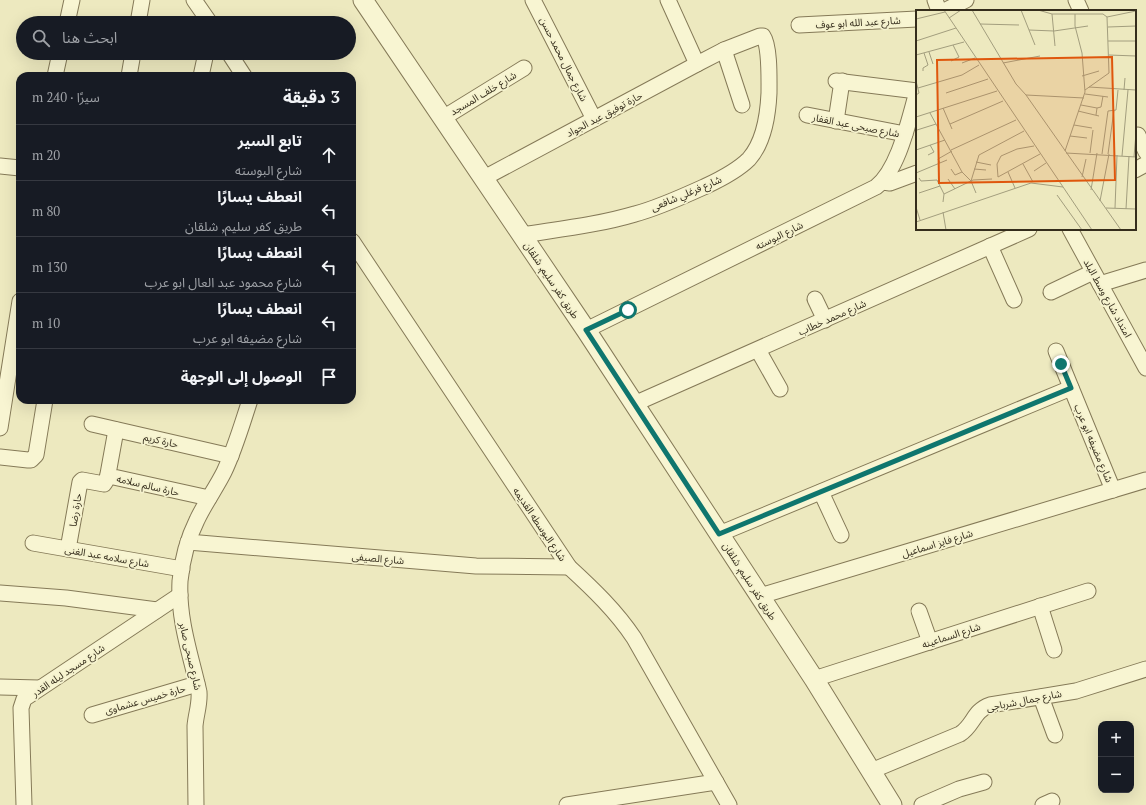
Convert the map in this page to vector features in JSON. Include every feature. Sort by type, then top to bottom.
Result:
[{"type":"street","points":[[69,16],[72,0]]},
{"type":"street","points":[[139,16],[142,0]]},
{"type":"street","points":[[194,0],[205,16]]},
{"type":"street","name":"طريق كفر سليم, شلقان","points":[[363,0],[586,330],[814,679],[892,805]]},
{"type":"street","name":"شارع جمال محمد حسن","points":[[533,0],[594,119]]},
{"type":"street","points":[[668,0],[696,64]]},
{"type":"street","points":[[934,0],[939,10]]},
{"type":"street","points":[[946,10],[966,0]]},
{"type":"street","points":[[1076,0],[1081,10]]},
{"type":"street","name":"شارع عبد الله ابو عوف","points":[[799,26],[916,19]]},
{"type":"street","name":"شارع فرغلي شافعى","points":[[522,235],[609,221],[637,214],[693,192],[722,178],[749,158],[759,142],[766,122],[768,102],[768,66],[765,39],[763,36],[760,36],[724,50]]},
{"type":"street","points":[[724,50],[742,105]]},
{"type":"street","name":"حارة توفيق عبد الجواد","points":[[484,178],[724,50]]},
{"type":"street","points":[[56,72],[58,60]]},
{"type":"street","points":[[130,72],[132,60]]},
{"type":"street","points":[[202,72],[204,60]]},
{"type":"street","points":[[234,60],[241,72]]},
{"type":"street","name":"شارع خلف المسجد","points":[[443,118],[524,68]]},
{"type":"street","points":[[836,121],[839,81],[916,91]]},
{"type":"street","name":"شارع البوسته","points":[[586,330],[876,187],[883,182],[892,168],[905,134],[916,95]]},
{"type":"street","name":"شارع صبحى عبد الغفار","points":[[807,115],[905,134]]},
{"type":"street","points":[[1140,134],[1146,152]]},
{"type":"street","points":[[1136,169],[1146,164]]},
{"type":"street","points":[[0,166],[16,168]]},
{"type":"street","points":[[883,182],[890,183],[916,174]]},
{"type":"street","name":"شارع محمد خطاب","points":[[634,404],[1026,230]]},
{"type":"street","name":"امتداد شارع وسط البلد","points":[[1071,230],[1146,368]]},
{"type":"street","points":[[990,246],[1014,300]]},
{"type":"street","name":"شارع البوسطه القديمه","points":[[356,247],[569,567],[624,623],[729,805]]},
{"type":"street","points":[[1051,292],[1097,278],[1146,270]]},
{"type":"street","points":[[815,300],[826,320]]},
{"type":"street","points":[[0,428],[16,326]]},
{"type":"street","points":[[758,350],[780,389]]},
{"type":"street","name":"شارع مضيفه ابو عرب","points":[[1056,351],[1113,490]]},
{"type":"street","points":[[719,534],[1071,388]]},
{"type":"street","points":[[0,457],[28,460],[34,458],[36,455],[44,404]]},
{"type":"street","name":"شارع صبحى صابر","points":[[196,805],[195,726],[200,701],[186,640],[180,595],[182,570],[188,542],[196,520],[231,456],[249,404]]},
{"type":"street","name":"حارة كريم","points":[[92,424],[231,456]]},
{"type":"street","name":"حارة سالم سلامه","points":[[116,430],[108,475],[209,498]]},
{"type":"street","name":"حارة رضا","points":[[68,549],[80,482],[82,480],[104,484],[108,475]]},
{"type":"street","name":"شارع فايز اسماعيل","points":[[760,596],[1146,480]]},
{"type":"street","points":[[821,492],[841,535]]},
{"type":"street","name":"شارع الصيفى","points":[[188,542],[476,566],[569,567]]},
{"type":"street","name":"شارع سلامه عبد الغنى","points":[[33,543],[182,570]]},
{"type":"street","name":"شارع السماعينه","points":[[814,679],[1088,591]]},
{"type":"street","points":[[0,593],[66,598],[157,610]]},
{"type":"street","name":"شارع مسجد ليله القدر","points":[[24,805],[21,708],[24,699],[180,595]]},
{"type":"street","points":[[1040,606],[1054,650]]},
{"type":"street","points":[[920,611],[930,642]]},
{"type":"street","name":"شارع جمال شرباجى","points":[[871,771],[960,734],[970,725],[977,712],[983,707],[1082,689],[1146,669]]},
{"type":"street","name":"حارة خميس عشماوى","points":[[92,715],[197,684]]},
{"type":"street","points":[[0,687],[39,688]]},
{"type":"street","points":[[1041,697],[1055,735]]},
{"type":"street","points":[[567,805],[716,782]]},
{"type":"street","points":[[922,805],[947,794],[984,782]]},
{"type":"route","points":[[628,310],[586,330],[719,534],[1071,388],[1061,364]]}]
